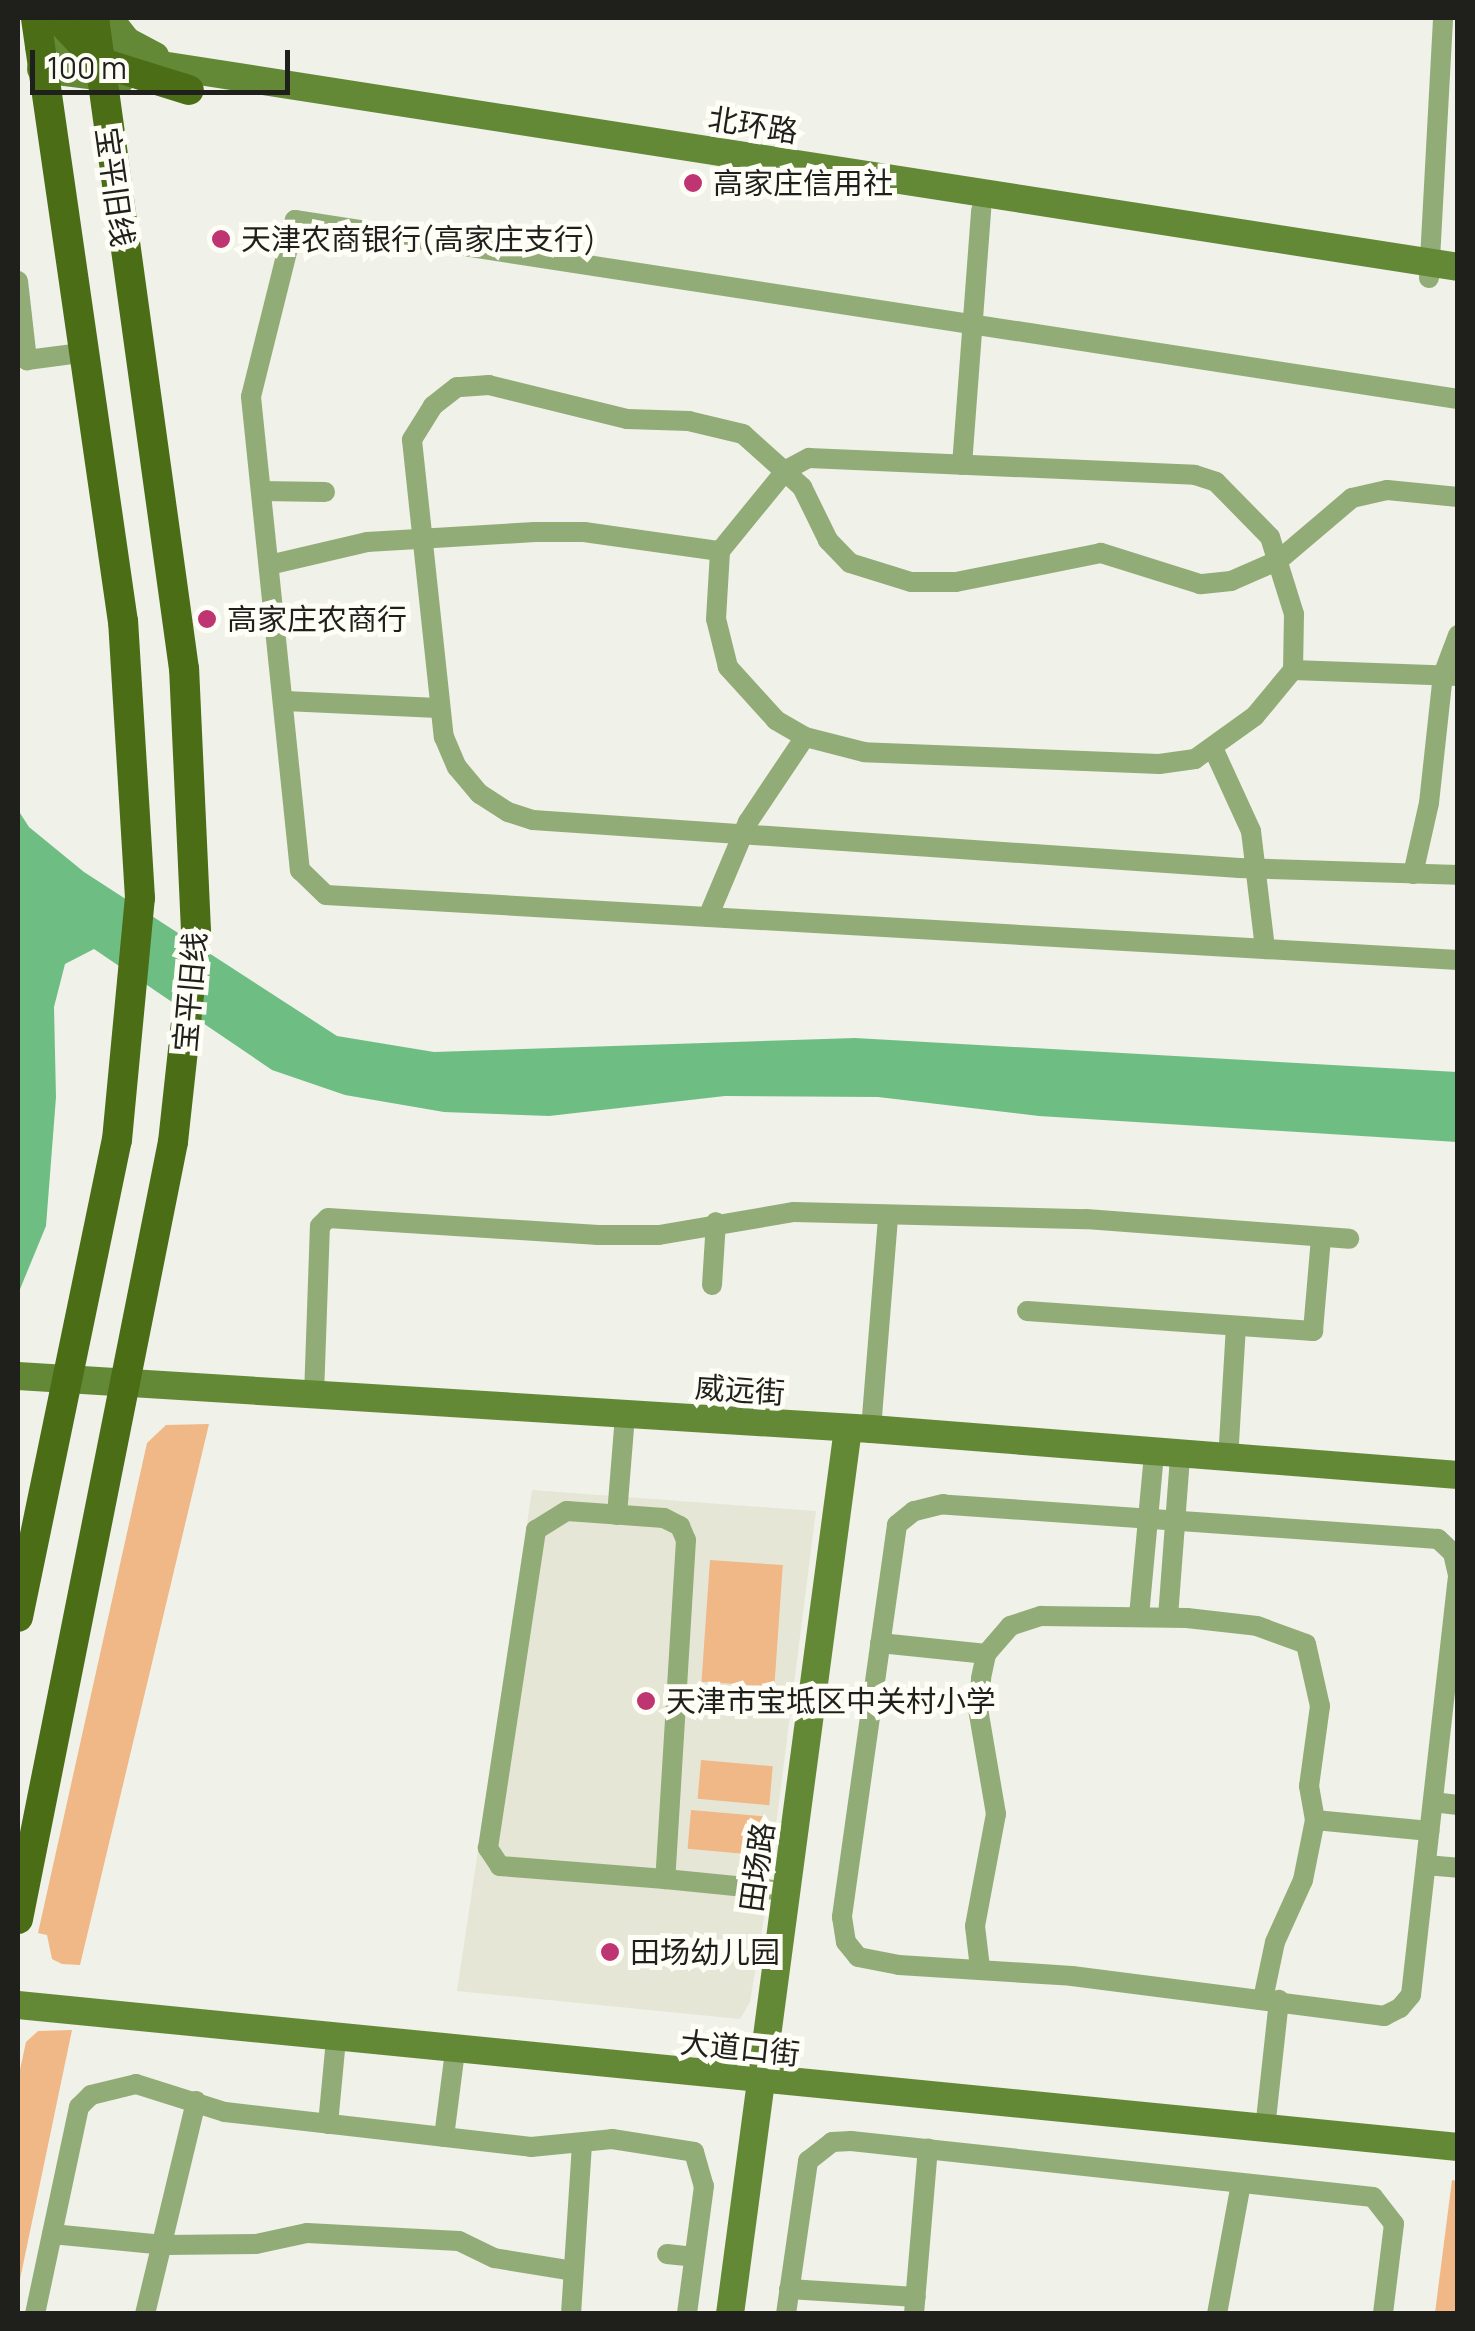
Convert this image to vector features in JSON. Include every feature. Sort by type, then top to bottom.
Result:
[{"type":"main road","points":[[58,18],[96,61],[196,81]]},
{"type":"main road","name":"宝平旧线","points":[[18,1919],[125,1385],[187,1044],[196,932],[184,669],[96,61],[94,18]]},
{"type":"main road","name":"宝平旧线","points":[[18,1617],[117,1140],[133,1008],[140,898],[131,688],[38,44]]},
{"type":"street","points":[[109,18],[144,51],[196,81]]},
{"type":"street","points":[[1429,270],[1442,18]]},
{"type":"street","points":[[38,44],[96,61]]},
{"type":"street","name":"北环路","points":[[196,81],[981,210],[1429,270],[1458,266]]},
{"type":"street","name":"北环路","points":[[196,81],[1429,270],[1458,283]]},
{"type":"street","points":[[962,465],[981,210]]},
{"type":"street","points":[[1458,399],[295,220],[251,397],[300,870],[326,895],[1458,960]]},
{"type":"street","points":[[18,281],[27,360],[80,353]]},
{"type":"street","points":[[1458,497],[1387,490],[1352,498],[1256,575],[1200,584],[1122,554],[1101,553],[956,582],[886,578],[850,563],[828,540],[786,470],[744,434],[689,422],[627,419],[489,385],[457,387],[433,406],[412,440],[438,708],[456,767],[480,794],[508,812],[533,820],[743,834],[1257,868],[1458,875]]},
{"type":"street","points":[[809,458],[962,465],[1206,478],[1243,506],[1270,538],[1294,614],[1293,670],[1255,716],[1213,748],[1160,764],[864,752],[805,737],[776,720],[728,666],[716,620],[720,550],[786,470],[809,458]]},
{"type":"street","points":[[261,491],[325,492]]},
{"type":"street","points":[[269,565],[420,537],[584,532],[720,550]]},
{"type":"street","points":[[1413,874],[1458,635]]},
{"type":"street","points":[[1293,670],[1450,676]]},
{"type":"street","points":[[285,701],[438,708]]},
{"type":"street","points":[[708,917],[743,834],[805,737]]},
{"type":"street","points":[[1213,748],[1252,831],[1265,949]]},
{"type":"street","points":[[314,1396],[320,1226],[328,1218],[598,1236],[658,1234],[794,1212],[1086,1220],[1350,1239]]},
{"type":"street","points":[[860,1429],[888,1216]]},
{"type":"street","points":[[712,1286],[716,1222]]},
{"type":"street","points":[[1027,1312],[1313,1331],[1321,1237]]},
{"type":"street","points":[[1228,1460],[1236,1327]]},
{"type":"street","name":"威远街","points":[[18,1376],[860,1429],[1458,1475]]},
{"type":"street","points":[[617,1515],[624,1415]]},
{"type":"street","name":"田场路","points":[[730,2314],[786,1891],[860,1429]]},
{"type":"street","points":[[1139,1616],[1147,1518],[1167,1454]]},
{"type":"street","points":[[1167,1454],[1172,1520],[1168,1617]]},
{"type":"street","points":[[942,1504],[1147,1518],[1438,1539],[1454,1553],[1458,1577],[1411,1995],[1400,2008],[1384,2016],[980,1968],[899,1965],[858,1957],[846,1942],[842,1917],[897,1525],[914,1511],[942,1504]]},
{"type":"street","points":[[666,1879],[686,1540],[680,1526],[664,1518],[567,1511],[536,1530],[488,1848],[500,1866],[786,1891]]},
{"type":"street","points":[[980,1968],[975,1926],[996,1814],[978,1710],[986,1654],[1010,1626],[1041,1616],[1168,1617],[1257,1626],[1306,1644],[1320,1706],[1310,1786],[1315,1820],[1303,1880],[1275,1942],[1265,2129]]},
{"type":"street","points":[[880,1643],[986,1654]]},
{"type":"street","points":[[1433,1802],[1458,1805]]},
{"type":"street","points":[[1315,1820],[1429,1831]]},
{"type":"street","points":[[1426,1865],[1458,1868]]},
{"type":"street","name":"大道口街","points":[[18,2005],[760,2083],[1458,2147]]},
{"type":"street","points":[[328,2124],[336,2038]]},
{"type":"street","points":[[444,2137],[455,2051]]},
{"type":"street","points":[[35,2314],[79,2106],[91,2095],[136,2084],[225,2112],[531,2147],[612,2139],[694,2152],[704,2186],[686,2314]]},
{"type":"street","points":[[145,2314],[165,2244],[196,2100]]},
{"type":"street","points":[[786,2314],[808,2161],[817,2150],[851,2141],[1373,2198],[1394,2224],[1383,2314]]},
{"type":"street","points":[[571,2314],[582,2143]]},
{"type":"street","points":[[790,2289],[915,2305],[928,2149]]},
{"type":"street","points":[[1217,2314],[1241,2183]]},
{"type":"street","points":[[52,2234],[165,2244],[256,2244],[308,2233],[441,2240],[574,2272]]},
{"type":"street","points":[[667,2254],[694,2257]]},
{"type":"shaded area","points":[[18,810],[29,827],[84,872],[337,1036],[434,1052],[855,1038],[1457,1072],[1457,1142],[1039,1116],[878,1097],[725,1096],[549,1116],[444,1112],[345,1095],[272,1070],[94,949],[65,964],[54,1007],[56,1097],[46,1226],[18,1294]]},
{"type":"shaded area","points":[[209,1424],[80,1965],[62,1964],[52,1959],[47,1935],[38,1933],[147,1443],[166,1425]]},
{"type":"shaded area","name":"天津市宝坻区中关村小学","points":[[532,1490],[816,1511],[765,1912],[750,2002],[740,2019],[457,1991]]},
{"type":"shaded area","points":[[710,1560],[783,1565],[774,1687],[701,1682]]},
{"type":"shaded area","points":[[701,1760],[773,1766],[769,1805],[698,1799]]},
{"type":"shaded area","points":[[691,1810],[763,1816],[759,1855],[688,1849]]},
{"type":"shaded area","points":[[72,2030],[18,2289],[18,2079],[26,2042],[38,2031]]},
{"type":"shaded area","points":[[1452,2180],[1458,2181],[1457,2313],[1435,2313]]},
{"type":"place","name":"高家庄信用社","points":[[693,183]]},
{"type":"place","name":"天津农商银行(高家庄支行)","points":[[221,239]]},
{"type":"place","name":"高家庄农商行","points":[[207,619]]},
{"type":"place","name":"天津市宝坻区中关村小学","points":[[646,1701]]},
{"type":"place","name":"田场幼儿园","points":[[610,1952]]}]
